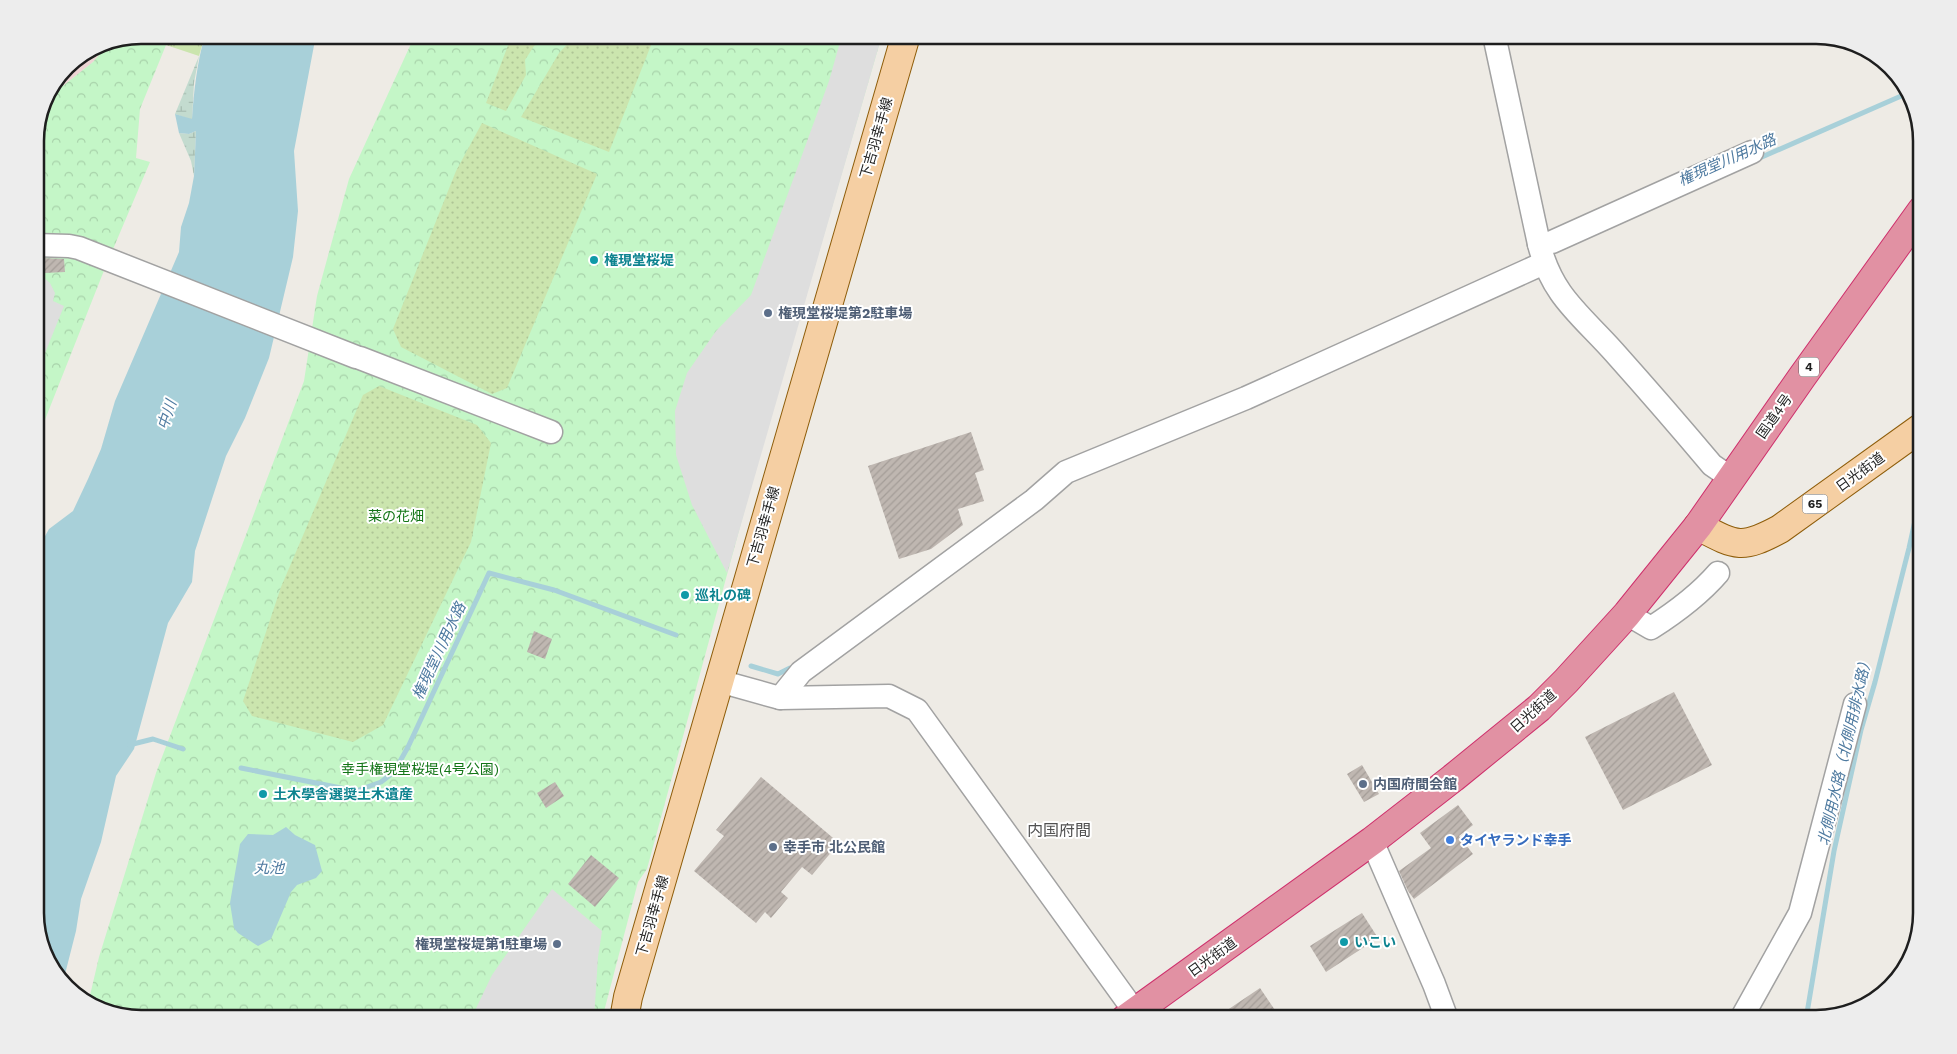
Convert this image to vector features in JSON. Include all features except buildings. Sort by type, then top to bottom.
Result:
[{"type":"highway","name":"国道4号","points":[[1698,526],[1913,223]]},
{"type":"highway","name":"日光街道","points":[[1138,1010],[1372,841],[1539,708],[1591,655],[1627,614],[1698,526]]},
{"type":"main road","name":"下吉羽幸手線","points":[[626,1010],[628,996],[903,44]]},
{"type":"main road","name":"日光街道","points":[[1698,526],[1724,540],[1738,543],[1746,544],[1762,539],[1780,529],[1913,433]]},
{"type":"street","points":[[1496,44],[1542,253],[1554,285],[1576,313],[1613,351],[1712,465],[1731,478]]},
{"type":"street","points":[[780,698],[801,672],[1034,500],[1066,472],[1246,398],[1542,253],[1552,242],[1752,152]]},
{"type":"street","points":[[44,245],[69,246],[112,261],[552,432]]},
{"type":"street","points":[[1627,614],[1651,628],[1697,594],[1718,572]]},
{"type":"street","points":[[719,681],[780,698],[889,696],[917,710],[1126,1010]]},
{"type":"street","points":[[1747,1010],[1800,913],[1855,704]]},
{"type":"street","points":[[1372,841],[1443,1010]]},
{"type":"shaded area","name":"権現堂桜堤第2駐車場","points":[[839,44],[879,44],[727,573],[692,505],[676,455],[675,411],[687,373],[716,331],[751,295],[829,81]]},
{"type":"shaded area","points":[[102,52],[93,62],[59,89],[77,68]]},
{"type":"shaded area","points":[[44,278],[50,283],[55,293],[53,301],[64,306],[44,356]]},
{"type":"shaded area","name":"権現堂桜堤第1駐車場","points":[[552,889],[602,931],[598,957],[595,1010],[475,1010],[492,975]]},
{"type":"green space","points":[[134,44],[166,44],[140,109],[136,158],[150,162],[105,268],[44,422],[44,134],[47,115],[57,92],[93,62],[102,52],[115,47]]},
{"type":"green space","points":[[166,44],[202,44],[199,56]]},
{"type":"green space","name":"幸手権現堂桜堤(4号公園)","points":[[411,44],[879,44],[756,468],[647,869],[638,882],[604,1010],[140,1010],[115,1007],[90,996],[99,957],[156,773],[304,381],[317,296],[349,179]]},
{"type":"green space","points":[[509,44],[537,44],[525,60],[526,75],[506,111],[486,103]]},
{"type":"green space","points":[[568,44],[651,44],[609,152],[521,117],[559,53]]},
{"type":"green space","points":[[199,56],[194,83],[192,120],[175,114]]},
{"type":"green space","points":[[482,123],[597,174],[507,388],[492,394],[401,347],[393,329],[456,171]]},
{"type":"green space","points":[[196,131],[194,176],[191,161],[179,133],[189,134]]},
{"type":"green space","name":"菜の花畑","points":[[379,386],[477,425],[491,443],[471,542],[383,725],[353,742],[252,716],[243,701],[281,587],[363,395]]},
{"type":"water","name":"中川","points":[[203,44],[314,44],[294,151],[298,211],[293,257],[269,358],[245,418],[226,456],[195,551],[192,582],[168,623],[134,749],[116,776],[101,842],[81,899],[76,931],[65,973],[49,945],[44,920],[44,538],[49,529],[73,511],[101,449],[115,401],[179,252],[181,227],[189,203],[194,176],[196,131],[189,134],[179,133],[175,114],[192,119]]},
{"type":"water","name":"丸池","points":[[286,827],[295,835],[315,845],[322,871],[316,878],[297,885],[291,892],[271,939],[258,946],[238,933],[234,928],[230,903],[240,844],[248,834],[273,835]]},
{"type":"waterway","name":"権現堂川用水路","points":[[1755,160],[1902,96]]},
{"type":"waterway","name":"北側用水路（北側用排水路）","points":[[1808,1010],[1834,851],[1861,730],[1913,530]]},
{"type":"waterway","name":"権現堂川用水路","points":[[241,768],[356,791],[381,782],[394,772],[408,747],[489,573],[554,590],[676,635]]},
{"type":"waterway","name":"権現堂川用水路","points":[[751,666],[778,674],[790,668]]},
{"type":"waterway","name":"権現堂川用水路","points":[[129,745],[153,739],[183,749]]},
{"type":"place","name":"権現堂桜堤","points":[[594,260]]},
{"type":"place","name":"権現堂桜堤第2駐車場","points":[[768,313]]},
{"type":"place","name":"巡礼の碑","points":[[685,595]]},
{"type":"place","name":"内国府間会館","points":[[1363,784]]},
{"type":"place","name":"土木學舎選奨土木遺産","points":[[263,794]]},
{"type":"place","name":"タイヤランド幸手","points":[[1450,840]]},
{"type":"place","name":"幸手市 北公民館","points":[[773,847]]},
{"type":"place","name":"いこい","points":[[1344,942]]},
{"type":"place","name":"権現堂桜堤第1駐車場","points":[[557,944]]},
{"type":"district","name":"内国府間","points":[[1059,830]]}]
